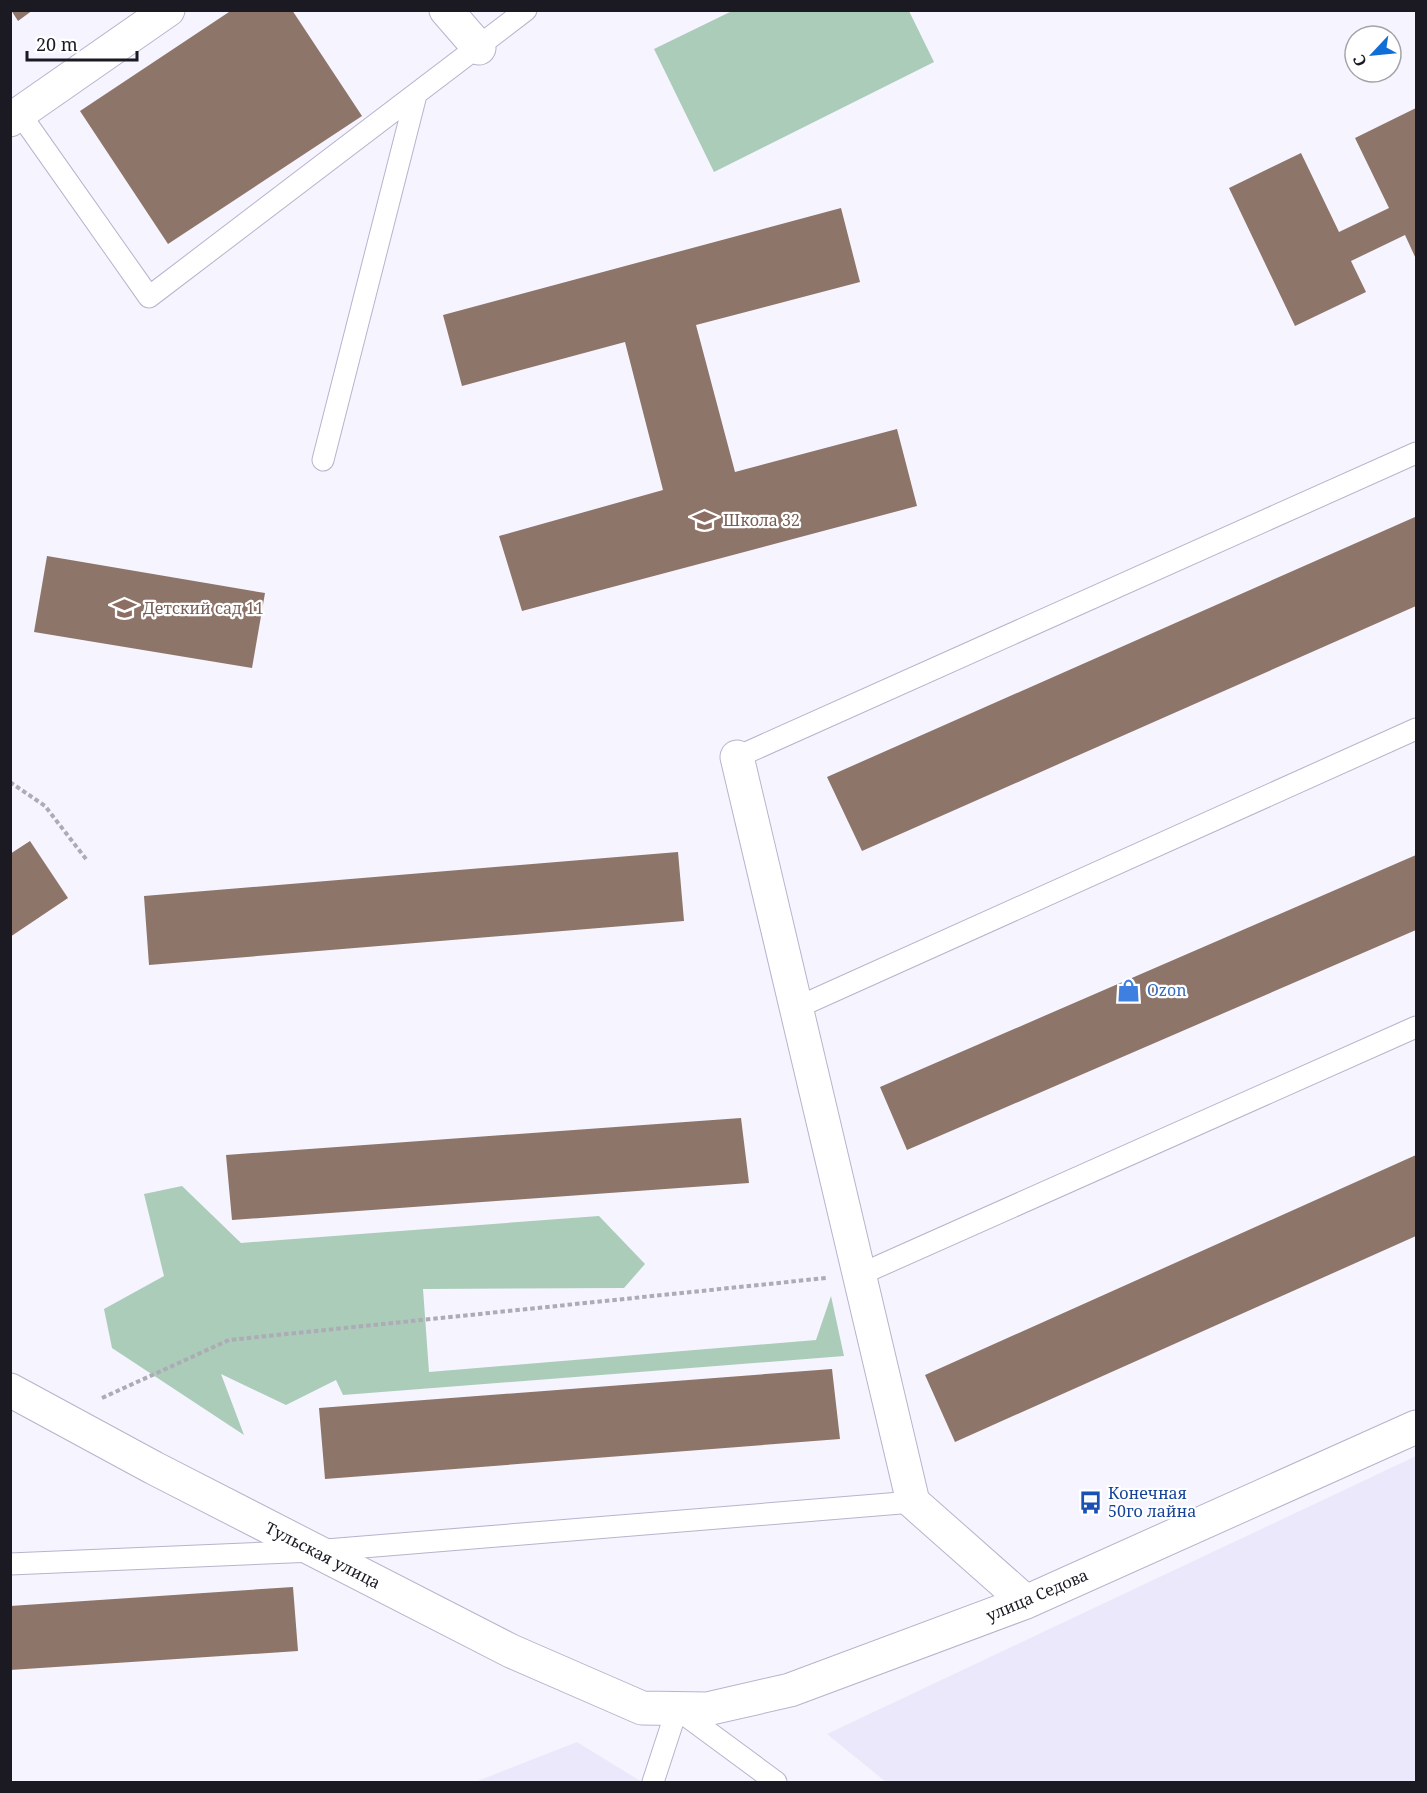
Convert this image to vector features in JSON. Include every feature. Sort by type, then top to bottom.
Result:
[{"type":"street","points":[[15,117],[168,10]]},
{"type":"street","points":[[446,10],[479,48]]},
{"type":"street","points":[[737,757],[913,1502],[1026,1602]]},
{"type":"street","name":"Тульская улица","points":[[10,1390],[154,1468],[511,1652],[642,1708]]},
{"type":"street","name":"улица Седова","points":[[642,1708],[707,1709],[790,1690],[1026,1602],[1416,1427]]},
{"type":"lane","points":[[15,117],[149,297],[526,10]]},
{"type":"lane","points":[[323,460],[416,95]]},
{"type":"lane","points":[[737,757],[1416,453]]},
{"type":"lane","points":[[796,1008],[1416,729]]},
{"type":"lane","points":[[859,1275],[1416,1027]]},
{"type":"lane","points":[[10,1564],[314,1551],[913,1502]]},
{"type":"lane","points":[[653,1782],[677,1709],[776,1782]]},
{"type":"path","points":[[10,782],[45,806],[86,859]]},
{"type":"path","points":[[61,1418],[229,1340],[859,1275]]},
{"type":"shaded area","points":[[1416,1456],[1416,1782],[886,1782],[827,1734]]},
{"type":"shaded area","points":[[577,1742],[642,1782],[475,1782]]},
{"type":"green space","points":[[732,11],[909,11],[934,62],[714,172],[654,49]]},
{"type":"green space","points":[[182,1186],[241,1243],[599,1216],[645,1264],[624,1288],[423,1289],[429,1372],[816,1340],[831,1296],[844,1356],[343,1395],[336,1380],[286,1405],[221,1374],[244,1435],[112,1348],[104,1309],[164,1276],[144,1194]]},
{"type":"building","points":[[11,10],[33,10],[18,21]]},
{"type":"building","points":[[232,10],[292,10],[362,116],[168,244],[80,111]]},
{"type":"building","points":[[1416,108],[1416,259],[1405,235],[1351,261],[1366,292],[1295,326],[1229,188],[1301,153],[1339,232],[1389,208],[1355,138]]},
{"type":"building","points":[[841,208],[860,282],[696,325],[735,472],[897,429],[917,506],[522,611],[499,536],[663,490],[625,342],[462,386],[443,315]]},
{"type":"building","points":[[1415,517],[1416,606],[862,851],[827,777]]},
{"type":"building","points":[[47,556],[265,593],[252,668],[34,632]]},
{"type":"building","points":[[30,841],[68,898],[10,937],[10,854]]},
{"type":"building","points":[[678,852],[684,921],[149,965],[144,896]]},
{"type":"building","points":[[1416,855],[1416,930],[907,1150],[880,1087]]},
{"type":"building","points":[[741,1118],[749,1183],[232,1220],[226,1155]]},
{"type":"building","points":[[1416,1155],[1416,1236],[955,1442],[925,1375]]},
{"type":"building","points":[[832,1369],[840,1439],[325,1479],[319,1408]]},
{"type":"building","points":[[293,1587],[298,1651],[10,1670],[10,1606]]},
{"type":"place","name":"Школа 32","points":[[705,520]]},
{"type":"place","name":"Детский сад 11","points":[[125,608]]},
{"type":"place","name":"Ozon","points":[[1129,990]]},
{"type":"place","name":"Конечная 50го лайна","points":[[1090,1502]]}]
